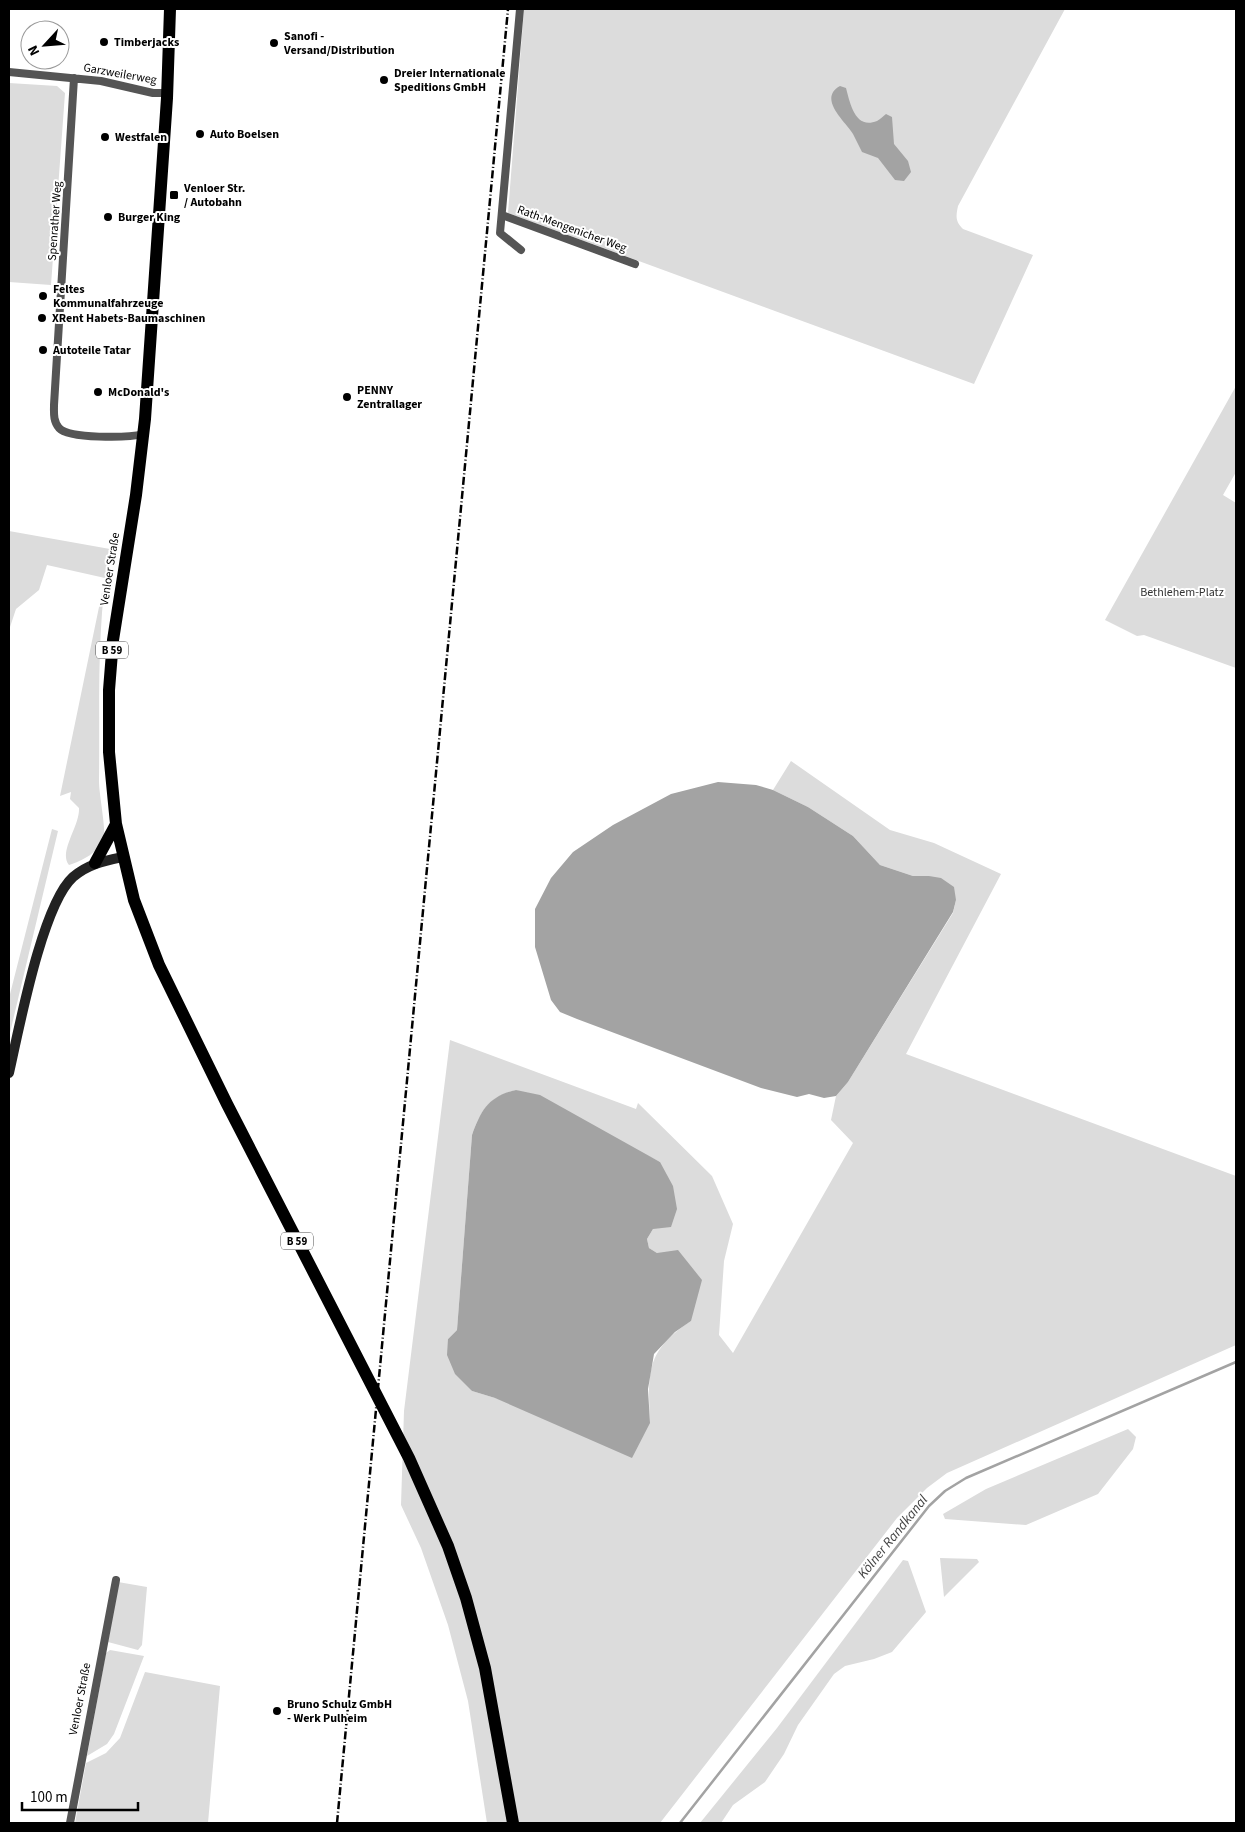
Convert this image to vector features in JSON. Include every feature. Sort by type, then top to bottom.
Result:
[{"type":"main road","name":"Venloer Straße","points":[[123,857],[116,824],[109,752],[109,690],[114,640],[136,495],[143,434],[167,93],[171,24],[170,9]]},
{"type":"main road","name":"Venloer Straße","points":[[171,24],[175,9]]},
{"type":"main road","points":[[96,863],[116,824]]},
{"type":"main road","points":[[9,1073],[50,915],[72,878],[96,863],[123,857]]},
{"type":"main road","name":"B 59","points":[[123,857],[134,900],[159,965],[227,1104],[410,1458],[448,1546],[466,1598],[485,1668],[513,1823]]},
{"type":"street","name":"Rath-Mengenicher Weg","points":[[520,9],[500,233],[521,250]]},
{"type":"street","name":"Garzweilerweg","points":[[9,72],[101,81],[153,93],[167,93]]},
{"type":"street","name":"Spenrather Weg","points":[[74,78],[54,405],[55,421],[61,430],[70,433],[128,438],[143,434]]},
{"type":"street","name":"Rath-Mengenicher Weg","points":[[502,215],[635,264]]},
{"type":"street","name":"Venloer Straße","points":[[70,1823],[116,1580]]},
{"type":"green space","points":[[524,9],[1065,9],[958,206],[957,218],[963,229],[1033,255],[974,384],[508,213]]},
{"type":"green space","points":[[9,83],[57,86],[65,93],[51,285],[9,282]]},
{"type":"green space","name":"Bethlehem-Platz","points":[[1236,386],[1236,472],[1223,495],[1236,503],[1236,668],[1144,635],[1137,636],[1105,620]]},
{"type":"green space","points":[[9,531],[110,549],[103,606],[100,665],[99,781],[104,837],[95,851],[69,865],[66,860],[66,853],[79,808],[70,799],[71,792],[60,796],[105,578],[47,565],[39,590],[16,609],[9,630]]},
{"type":"green space","points":[[791,761],[890,830],[934,843],[1001,874],[906,1054],[1236,1176],[1236,1345],[947,1473],[927,1488],[897,1518],[660,1823],[487,1823],[468,1701],[448,1625],[421,1548],[401,1505],[404,1411],[450,1040],[636,1109],[638,1103],[712,1176],[733,1224],[724,1261],[719,1335],[733,1353],[853,1143],[831,1120],[836,1096],[848,1082],[953,913],[956,900],[929,876],[913,876],[880,865],[853,836],[808,807],[773,790]],"holes":[[[516,1090],[660,1162],[653,1229],[647,1239],[649,1248],[657,1253],[691,1321],[665,1343],[657,1353],[652,1364],[649,1390],[650,1423],[495,1398],[472,1391],[448,1339],[457,1330],[472,1135],[479,1118],[487,1106],[499,1096]]]},
{"type":"green space","points":[[52,829],[58,831],[9,1037],[9,998]]},
{"type":"green space","points":[[1128,1429],[1136,1437],[1133,1449],[1098,1494],[1026,1525],[945,1519],[943,1514],[986,1489]]},
{"type":"green space","points":[[940,1558],[977,1559],[979,1562],[944,1597]]},
{"type":"green space","points":[[903,1560],[908,1561],[926,1612],[892,1652],[874,1659],[845,1666],[834,1674],[798,1725],[784,1754],[765,1782],[733,1805],[721,1823],[700,1823],[777,1728]]},
{"type":"green space","points":[[118,1582],[147,1587],[142,1645],[138,1650],[108,1642]]},
{"type":"green space","points":[[110,1650],[144,1656],[114,1734],[107,1744],[87,1756],[106,1653]]},
{"type":"green space","points":[[145,1672],[220,1686],[208,1823],[75,1823],[86,1763],[106,1753],[120,1738]]},
{"type":"shaded area","points":[[840,86],[846,88],[855,114],[863,122],[877,121],[886,114],[892,117],[894,144],[908,161],[911,172],[904,181],[895,180],[878,158],[862,152],[853,134],[832,104],[831,97]]},
{"type":"shaded area","points":[[718,782],[756,785],[773,790],[808,807],[853,836],[880,865],[913,876],[941,878],[954,887],[956,900],[953,912],[848,1082],[836,1096],[824,1098],[809,1094],[797,1097],[761,1088],[560,1012],[551,1000],[535,947],[535,909],[551,878],[573,852],[613,825],[671,794]]},
{"type":"shaded area","points":[[516,1090],[540,1095],[660,1162],[673,1186],[677,1209],[671,1227],[653,1229],[647,1239],[649,1248],[657,1253],[678,1250],[702,1280],[691,1321],[675,1332],[654,1354],[648,1389],[650,1423],[632,1458],[495,1398],[472,1391],[455,1374],[447,1355],[448,1339],[457,1330],[472,1135],[487,1105],[499,1096]]},
{"type":"waterway","name":"Kölner Randkanal","points":[[680,1823],[929,1506],[945,1491],[966,1478],[1236,1362]]},
{"type":"railway","points":[[337,1823],[508,9]]},
{"type":"place","name":"Timberjacks","points":[[104,42]]},
{"type":"place","name":"Sanofi - Versand/Distribution","points":[[274,43]]},
{"type":"place","name":"Dreier Internationale Speditions GmbH","points":[[384,80]]},
{"type":"place","name":"Auto Boelsen","points":[[200,134]]},
{"type":"place","name":"Westfalen","points":[[105,137]]},
{"type":"place","name":"Venloer Str. / Autobahn","points":[[174,195]]},
{"type":"place","name":"Burger King","points":[[108,217]]},
{"type":"place","name":"Feltes Kommunalfahrzeuge","points":[[43,296]]},
{"type":"place","name":"XRent Habets-Baumaschinen","points":[[42,318]]},
{"type":"place","name":"Autoteile Tatar","points":[[43,350]]},
{"type":"place","name":"McDonald's","points":[[98,392]]},
{"type":"place","name":"PENNY Zentrallager","points":[[347,397]]},
{"type":"place","name":"Bruno Schulz GmbH - Werk Pulheim","points":[[277,1711]]}]
